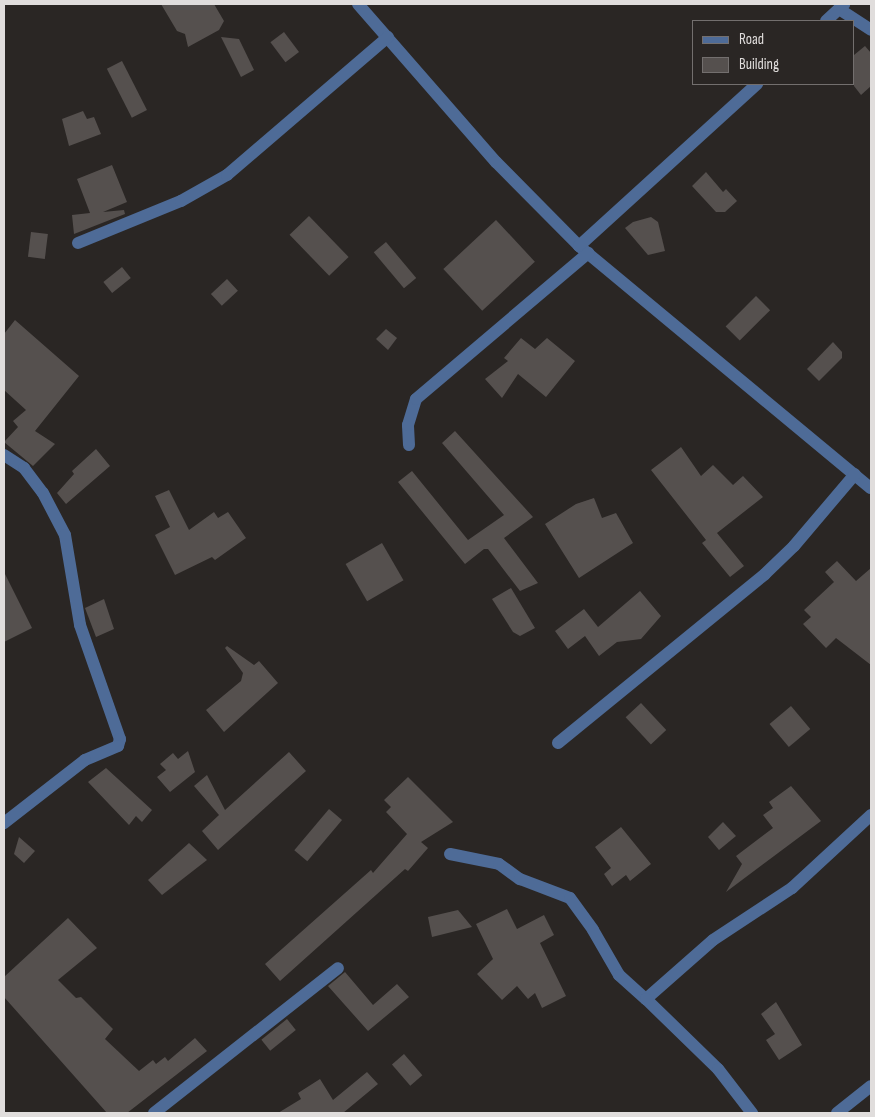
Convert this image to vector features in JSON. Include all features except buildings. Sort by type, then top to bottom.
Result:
[{"type":"street","points":[[358,4],[496,162],[584,250],[871,488]]},
{"type":"street","points":[[827,20],[842,6],[871,30]]},
{"type":"street","points":[[78,243],[181,201],[227,175],[388,37]]},
{"type":"street","points":[[409,445],[408,425],[416,399],[584,250],[756,85]]},
{"type":"street","points":[[4,455],[24,468],[43,493],[65,535],[80,625],[120,739],[118,746],[85,760],[4,824]]},
{"type":"street","points":[[558,743],[764,574],[794,546],[856,474]]},
{"type":"street","points":[[646,999],[713,940],[792,888],[871,815]]},
{"type":"street","points":[[450,854],[499,864],[520,879],[570,898],[594,930],[619,975],[718,1069],[752,1113]]},
{"type":"street","points":[[154,1113],[338,968]]},
{"type":"street","points":[[837,1113],[871,1086]]}]
